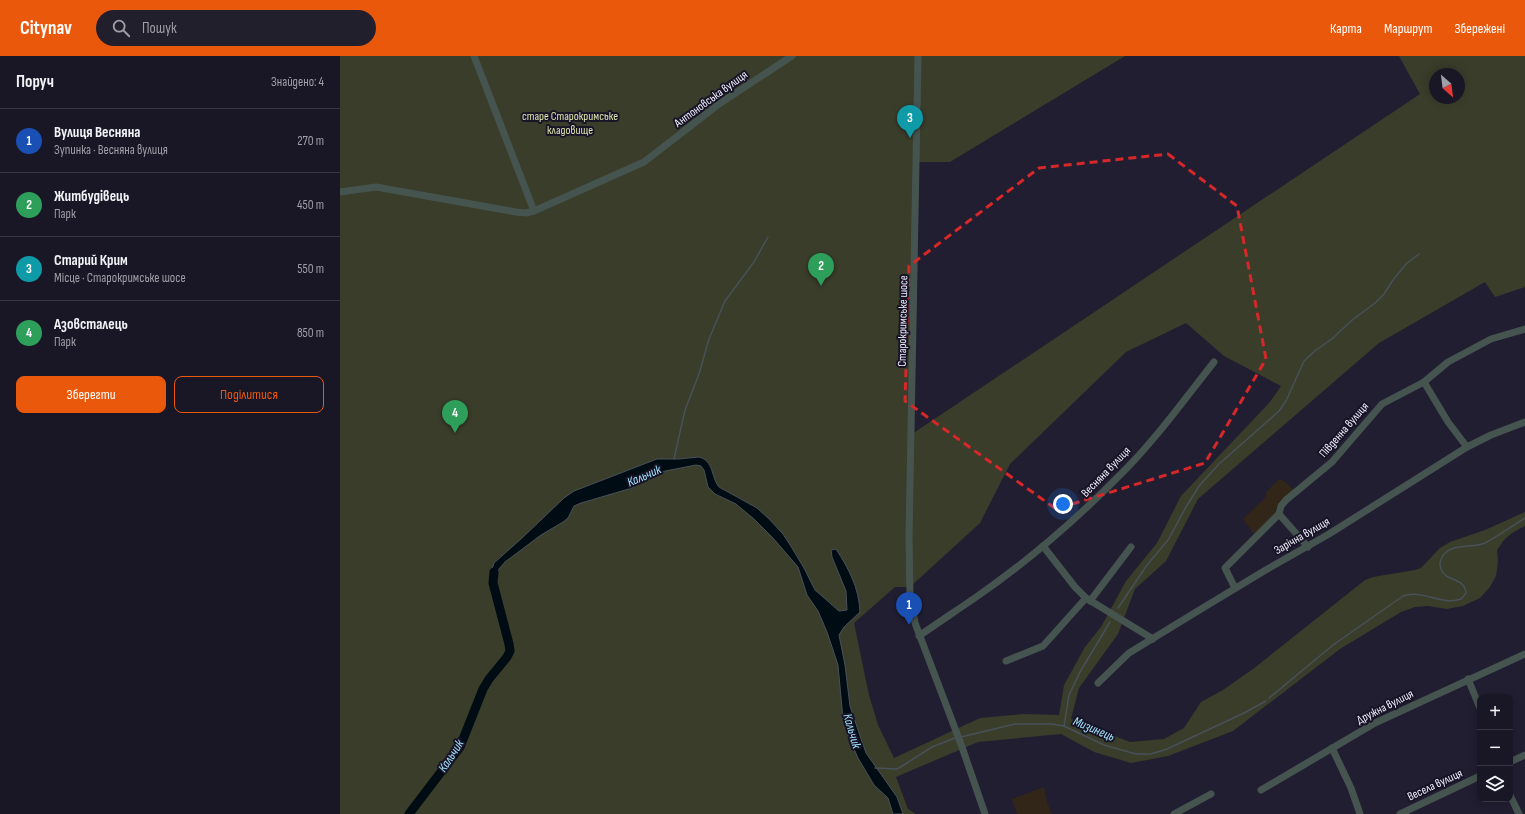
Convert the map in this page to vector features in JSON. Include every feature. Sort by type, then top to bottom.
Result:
[{"type":"street","points":[[340,192],[376,187],[516,212],[526,213],[534,211],[474,56]]},
{"type":"street","name":"Антоновська вулиця","points":[[534,211],[644,162],[719,104],[792,56]]},
{"type":"street","name":"Старокримське шосе","points":[[918,56],[910,586],[912,610],[919,636],[962,747],[985,814]]},
{"type":"street","name":"Південна вулиця","points":[[1235,588],[1225,568],[1279,514],[1281,506],[1286,500],[1332,462],[1382,404],[1424,382],[1448,362],[1491,339],[1525,329]]},
{"type":"street","name":"Весняна вулиця","points":[[919,636],[980,595],[1043,546],[1086,508],[1126,469],[1164,426],[1214,362]]},
{"type":"street","points":[[1424,382],[1448,422],[1467,448]]},
{"type":"street","name":"Зарічна вулиця","points":[[1098,683],[1129,653],[1235,588],[1308,547],[1467,448],[1491,435],[1525,422]]},
{"type":"street","points":[[1279,514],[1308,547]]},
{"type":"street","points":[[1043,546],[1075,587],[1088,600],[1153,639]]},
{"type":"street","points":[[1006,661],[1043,646],[1088,600],[1131,547]]},
{"type":"street","name":"Дружна вулиця","points":[[1261,790],[1375,723],[1525,654]]},
{"type":"street","points":[[1468,679],[1477,701]]},
{"type":"street","points":[[1332,748],[1351,788],[1360,814]]},
{"type":"street","points":[[1513,760],[1525,754]]},
{"type":"street","name":"Весела вулиця","points":[[1400,814],[1477,777]]},
{"type":"street","points":[[1174,814],[1211,794]]},
{"type":"street","points":[[1513,801],[1519,814]]},
{"type":"highlighted area","points":[[1168,154],[1237,206],[1266,359],[1205,463],[1056,509],[905,401],[909,266],[1039,168]]},
{"type":"shaded area","points":[[1278,480],[1282,480],[1294,490],[1278,505],[1275,515],[1254,534],[1243,519],[1265,498],[1267,491]]},
{"type":"shaded area","points":[[1044,787],[1047,802],[1052,814],[1017,814],[1012,799]]},
{"type":"green space","name":"старе Старокримське кладовище","points":[[340,56],[1125,56],[950,162],[916,162],[912,434],[1420,94],[1399,56],[1525,56],[1525,287],[1495,297],[1485,282],[1379,343],[1198,499],[1166,561],[1135,589],[1118,634],[1079,688],[1071,719],[1130,742],[1164,739],[1184,728],[1201,702],[1223,690],[1253,669],[1365,580],[1373,577],[1421,568],[1440,548],[1450,542],[1485,530],[1525,512],[1525,526],[1512,533],[1504,540],[1497,550],[1498,562],[1496,576],[1490,587],[1480,598],[1463,606],[1447,609],[1428,606],[1415,607],[1401,612],[1340,649],[1233,731],[1168,756],[1131,763],[1094,752],[1061,734],[978,742],[896,777],[908,809],[916,814],[340,814]],"holes":[[[1186,323],[1224,356],[1281,386],[1270,402],[1181,496],[1157,543],[1126,581],[1101,627],[1085,647],[1064,685],[1059,715],[1023,714],[980,718],[894,758],[878,725],[869,695],[854,623],[895,587],[910,587],[980,523],[1010,464],[1126,352]]]},
{"type":"water","points":[[699,457],[704,459],[710,466],[719,487],[757,508],[783,534],[804,568],[815,590],[839,611],[847,610],[846,591],[832,557],[831,550],[836,549],[845,564],[858,595],[860,612],[844,627],[839,635],[845,665],[850,706],[866,753],[897,797],[903,814],[893,814],[888,798],[874,785],[858,758],[847,733],[843,719],[838,665],[827,632],[818,611],[807,595],[798,567],[754,519],[736,504],[715,494],[708,487],[704,470],[701,466],[696,465],[655,473],[632,488],[574,506],[568,518],[541,535],[505,562],[499,569],[493,583],[492,569],[494,563],[564,498],[574,491],[657,459]]},
{"type":"waterway","points":[[674,459],[685,410],[699,374],[709,339],[725,301],[754,262],[768,237]]},
{"type":"waterway","points":[[1118,608],[1147,565],[1168,540],[1199,486],[1219,464],[1279,411],[1286,401],[1304,361],[1333,338],[1351,321],[1375,303],[1384,294],[1406,264],[1419,254]]},
{"type":"waterway","name":"Мизинець","points":[[1269,698],[1333,645],[1403,596],[1417,594],[1454,601],[1461,599],[1466,593],[1465,588],[1462,584],[1443,573],[1440,568],[1442,557],[1451,549],[1485,543],[1525,518]]},
{"type":"waterway","name":"Кальчик","points":[[409,814],[460,747],[483,689],[510,651],[493,583],[494,572]]},
{"type":"waterway","points":[[1064,726],[1069,695],[1080,672],[1110,622]]},
{"type":"waterway","name":"Мизинець","points":[[961,737],[1015,724],[1052,724],[1064,726],[1104,745],[1136,754],[1151,754],[1167,749],[1266,701]]},
{"type":"waterway","name":"Мизинець","points":[[875,768],[899,768],[932,747],[955,738]]},
{"type":"place","name":"Старий Крим","points":[[910,138]]},
{"type":"place","name":"Житбудівець","points":[[821,286]]},
{"type":"place","name":"Азовсталець","points":[[455,433]]},
{"type":"place","name":"Вулиця Весняна","points":[[909,625]]}]
